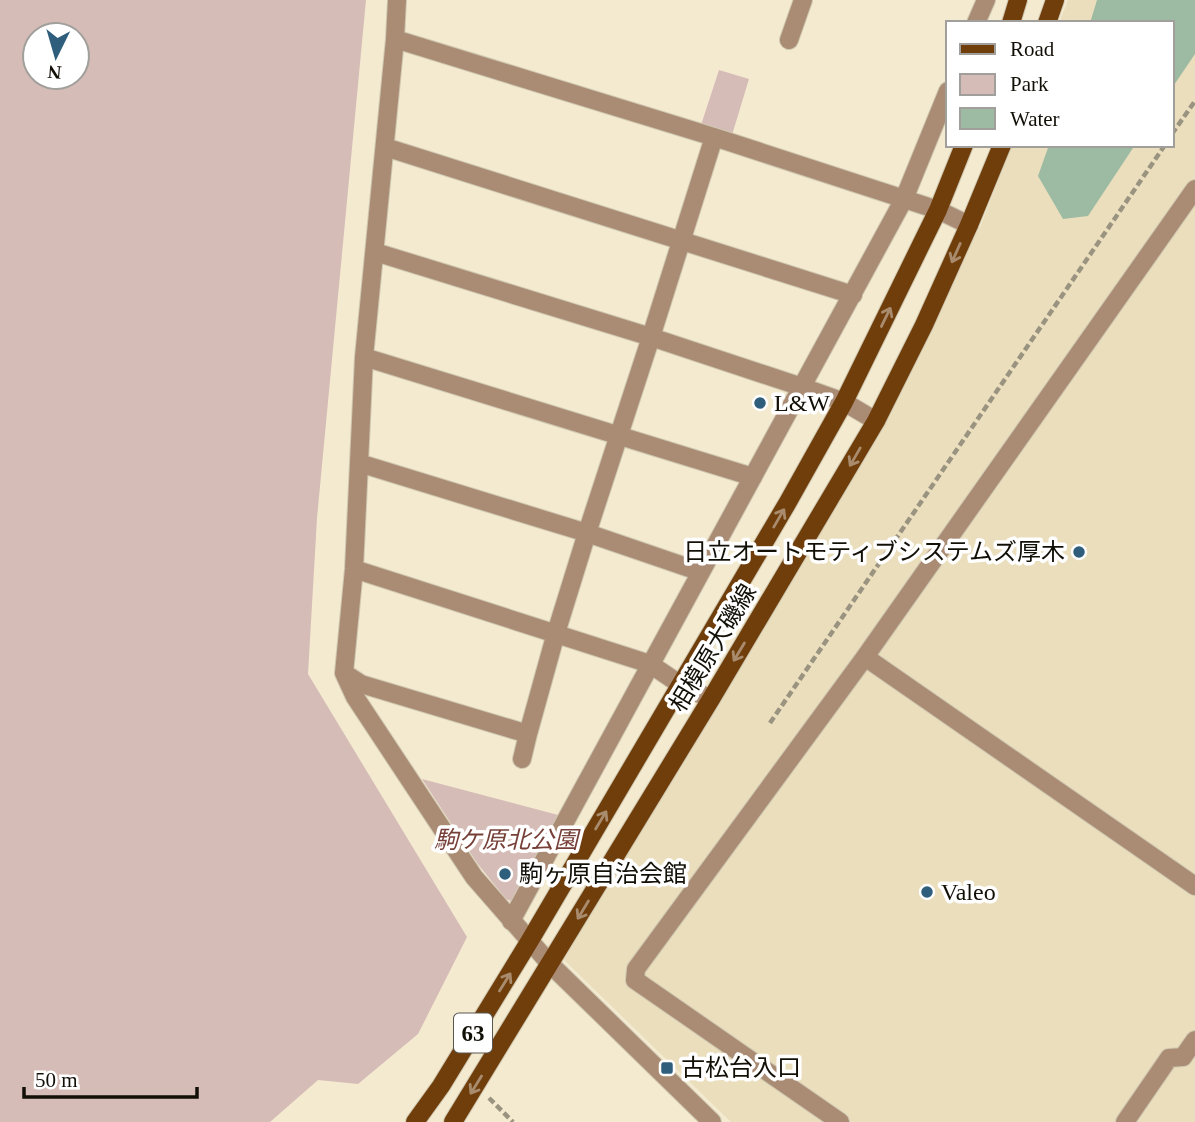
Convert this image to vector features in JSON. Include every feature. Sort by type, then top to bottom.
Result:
[{"type":"main road","points":[[1012,21],[1018,0]]},
{"type":"main road","points":[[1048,21],[1055,0]]},
{"type":"main road","name":"相模原大磯線","points":[[415,1122],[441,1086],[529,942],[782,513],[844,402],[938,210],[963,147]]},
{"type":"main road","name":"相模原大磯線","points":[[453,1122],[711,699],[876,421],[924,325],[1001,147]]},
{"type":"street","points":[[397,0],[396,39],[365,357],[354,569],[344,673],[355,697],[474,877],[550,964],[712,1122]]},
{"type":"street","points":[[789,40],[803,0]]},
{"type":"street","points":[[977,21],[986,0]]},
{"type":"street","points":[[396,39],[714,137],[938,210],[969,225]]},
{"type":"street","points":[[511,921],[904,199],[946,97]]},
{"type":"street","points":[[522,759],[587,533],[714,137]]},
{"type":"street","points":[[385,147],[853,295]]},
{"type":"street","points":[[840,1122],[635,980],[636,969],[865,657],[1195,189]]},
{"type":"street","points":[[375,252],[651,337],[802,387],[844,402],[876,421]]},
{"type":"street","points":[[365,357],[753,477]]},
{"type":"street","points":[[359,463],[587,533],[701,572]]},
{"type":"street","points":[[354,569],[650,664],[681,685],[711,699]]},
{"type":"street","points":[[865,657],[1195,886]]},
{"type":"street","points":[[344,673],[361,684],[528,734]]},
{"type":"street","points":[[1125,1122],[1169,1058],[1183,1057],[1195,1040]]},
{"type":"path","points":[[1174,131],[1195,101]]},
{"type":"path","points":[[771,723],[1164,147]]},
{"type":"path","points":[[476,1086],[513,1122]]},
{"type":"shaded area","points":[[1068,0],[1195,0],[1195,1122],[731,1122],[564,960],[981,225],[1011,147],[1174,147],[1174,21],[1060,21]]},
{"type":"green space","points":[[0,0],[366,0],[317,518],[308,674],[467,937],[418,1034],[358,1084],[318,1080],[270,1122],[0,1122]]},
{"type":"green space","points":[[719,70],[749,79],[732,135],[701,125]]},
{"type":"green space","name":"駒ケ原北公園","points":[[422,779],[562,816],[516,903],[506,899],[477,863]]},
{"type":"water","points":[[1097,0],[1195,0],[1195,54],[1174,85],[1174,21],[1091,21]]},
{"type":"water","points":[[1048,147],[1134,147],[1088,216],[1063,219],[1038,176]]},
{"type":"place","name":"L&W","points":[[760,403]]},
{"type":"place","name":"日立オートモティブシステムズ厚木","points":[[1079,552]]},
{"type":"place","name":"駒ヶ原自治会館","points":[[505,874]]},
{"type":"place","name":"Valeo","points":[[927,892]]},
{"type":"place","name":"古松台入口","points":[[667,1068]]}]
